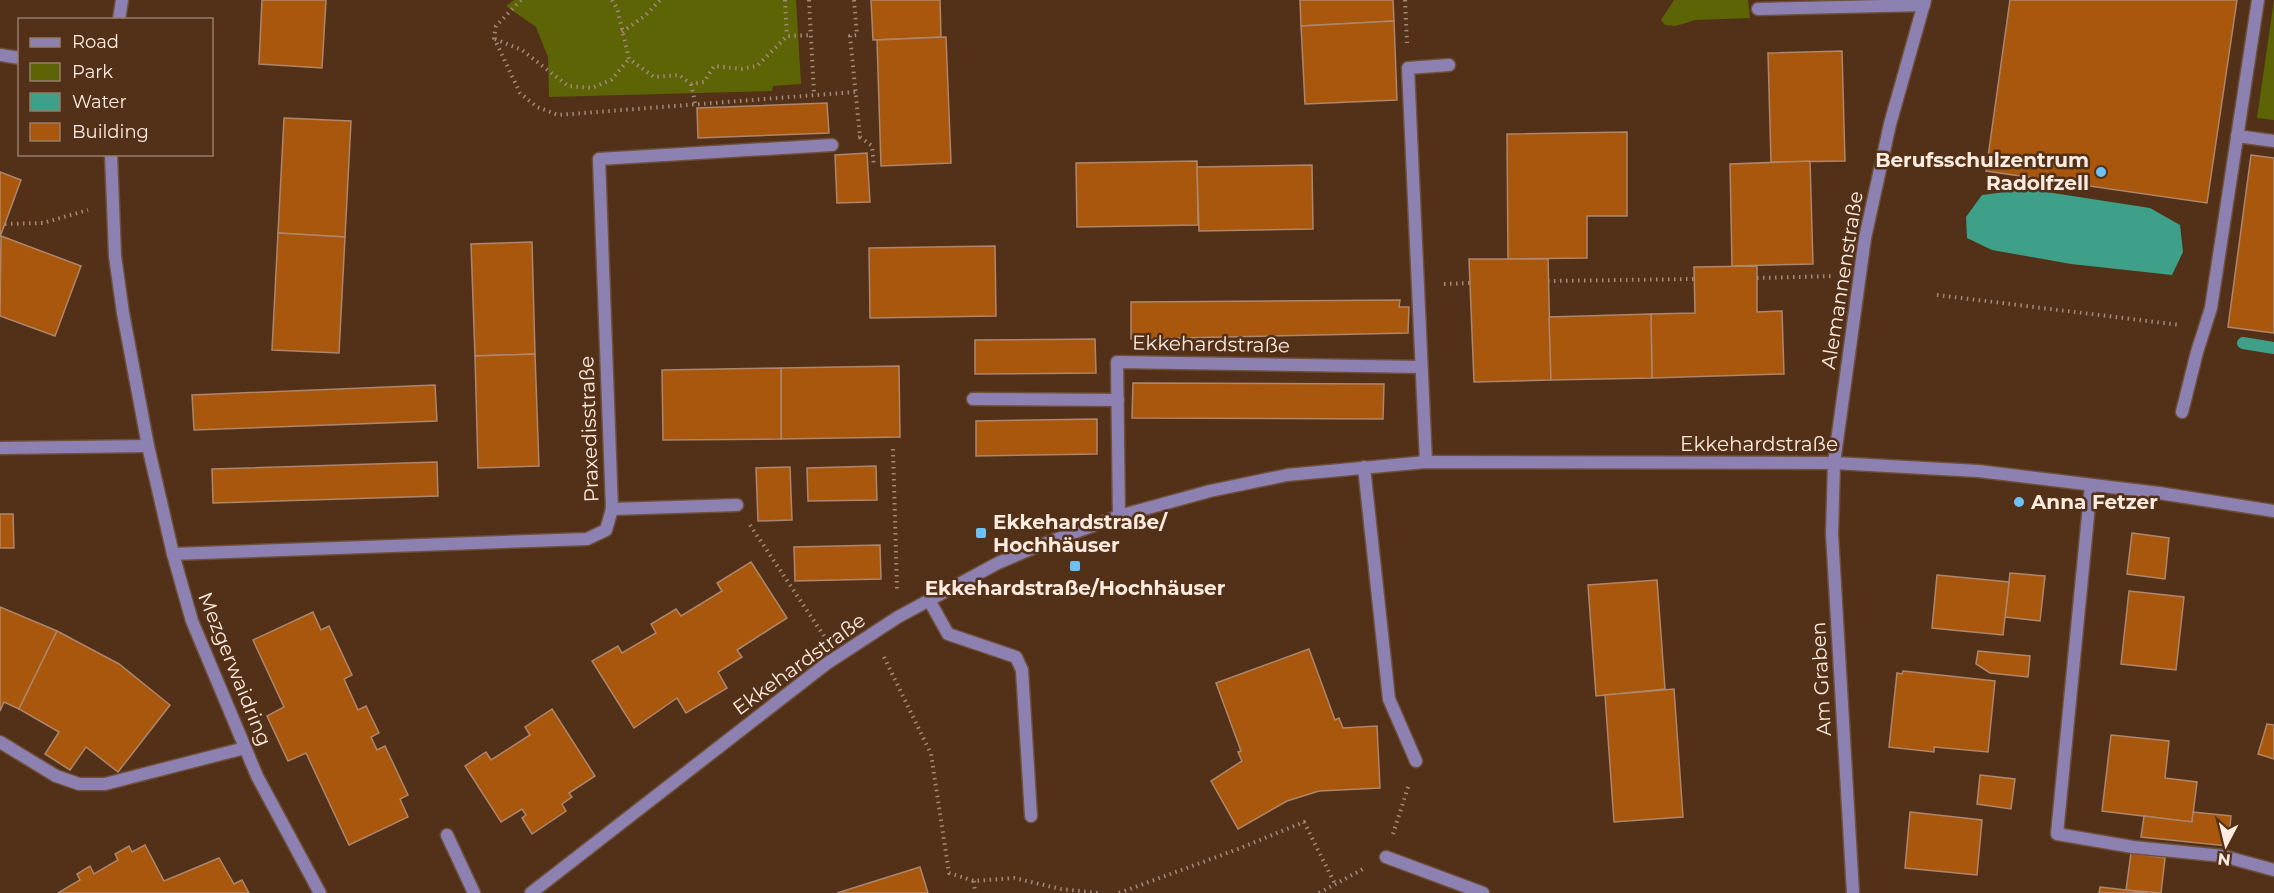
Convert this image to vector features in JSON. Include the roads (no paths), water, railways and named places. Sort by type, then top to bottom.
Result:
[{"type":"street","points":[[119,18],[122,0]]},
{"type":"street","points":[[2182,412],[2211,308],[2258,0]]},
{"type":"street","points":[[1758,9],[1924,3]]},
{"type":"street","name":"Alemannenstraße","points":[[1834,463],[1865,238],[1890,124],[1924,3]]},
{"type":"street","points":[[0,55],[18,58]]},
{"type":"street","points":[[1426,462],[1408,68],[1449,66]]},
{"type":"street","points":[[2237,136],[2274,141]]},
{"type":"street","name":"Praxedisstraße","points":[[173,554],[587,539],[606,530],[612,509],[599,159],[832,145]]},
{"type":"street","name":"Mezgerwaidring","points":[[111,156],[115,256],[123,314],[148,446],[173,554],[192,621],[257,776],[320,893]]},
{"type":"street","name":"Ekkehardstraße","points":[[1119,516],[1117,362],[1421,367]]},
{"type":"street","points":[[973,399],[1118,400]]},
{"type":"street","points":[[0,448],[148,446]]},
{"type":"street","name":"Ekkehardstraße","points":[[531,893],[837,657],[898,617],[998,563],[1119,516],[1210,491],[1287,475],[1426,462],[1834,463],[1977,471],[2274,511]]},
{"type":"street","name":"Am Graben","points":[[1834,463],[1832,534],[1853,893]]},
{"type":"street","points":[[1365,467],[1389,699],[1416,761]]},
{"type":"street","points":[[2091,485],[2057,834],[2133,847],[2223,856],[2274,870]]},
{"type":"street","points":[[612,509],[737,505]]},
{"type":"street","points":[[929,600],[948,634],[1016,657],[1022,670],[1031,816]]},
{"type":"street","points":[[0,742],[56,776],[79,784],[105,784],[245,748]]},
{"type":"street","points":[[447,835],[474,893]]},
{"type":"street","points":[[1386,857],[1484,893]]},
{"type":"water","points":[[2027,189],[2150,208],[2180,225],[2183,252],[2172,275],[2071,264],[1992,250],[1967,238],[1966,217],[1982,195]]},
{"type":"waterway","points":[[2243,343],[2274,348]]},
{"type":"place","name":"Berufsschulzentrum Radolfzell","points":[[2101,172]]},
{"type":"place","name":"Anna Fetzer","points":[[2019,502]]},
{"type":"place","name":"Ekkehardstraße/ Hochhäuser","points":[[981,533]]},
{"type":"place","name":"Ekkehardstraße/Hochhäuser","points":[[1075,566]]}]
